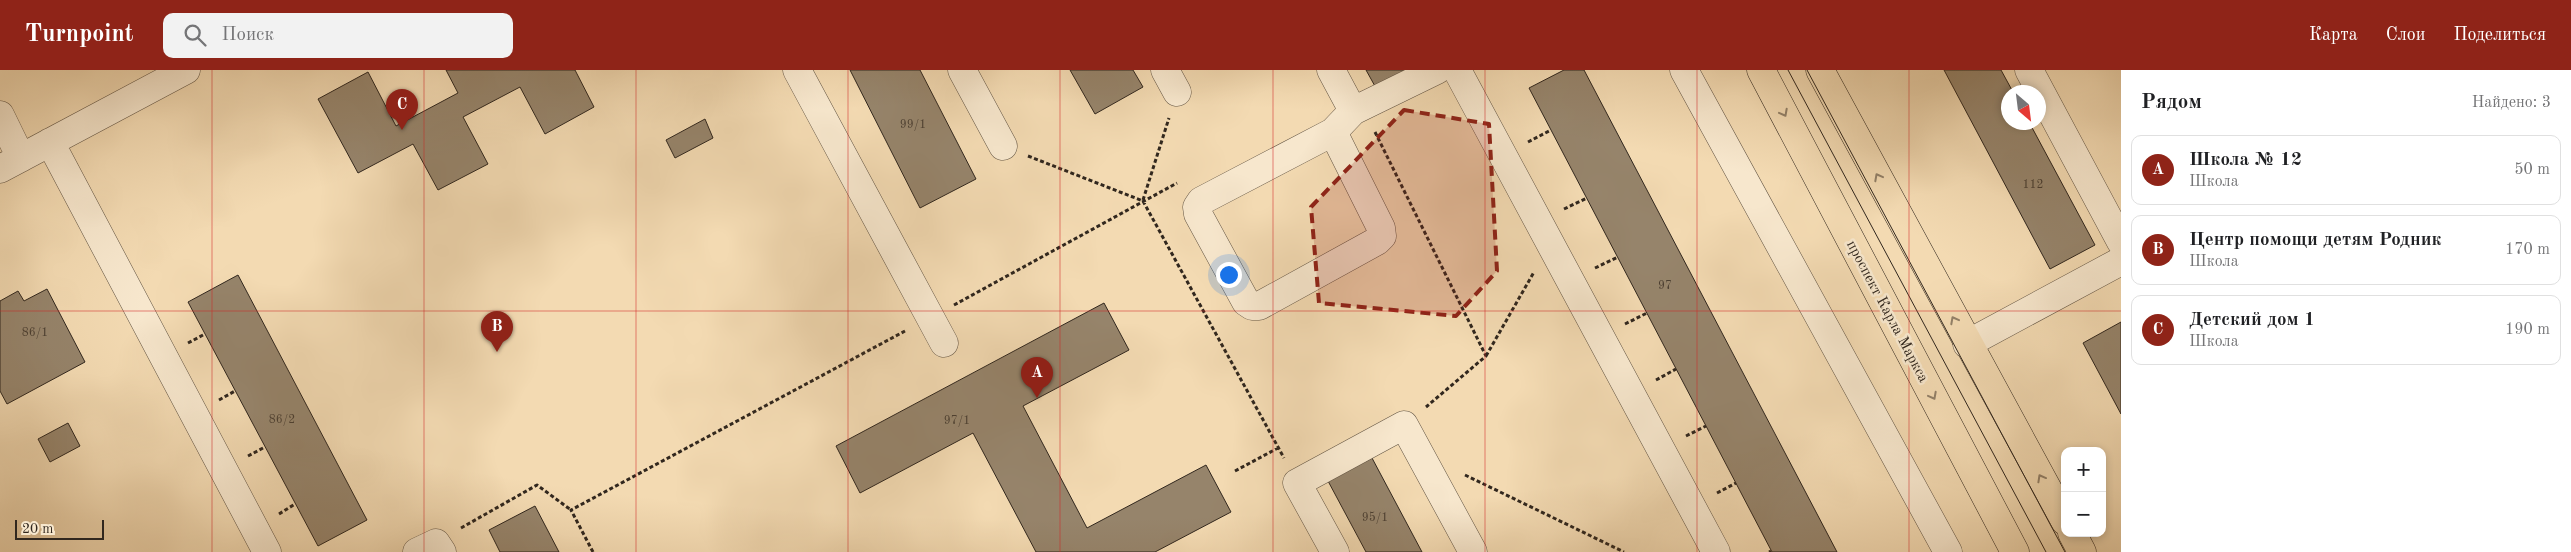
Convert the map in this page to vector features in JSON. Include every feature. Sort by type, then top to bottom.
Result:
[{"type":"main road","name":"проспект Карла Маркса","points":[[1761,70],[2015,552]]},
{"type":"main road","points":[[1820,70],[1967,344],[2061,514]]},
{"type":"main road","points":[[2074,537],[2082,552]]},
{"type":"lane","points":[[0,115],[11,163],[186,70]]},
{"type":"lane","points":[[797,70],[944,342]]},
{"type":"lane","points":[[962,70],[1003,146]]},
{"type":"lane","points":[[1330,70],[1358,109]]},
{"type":"lane","points":[[1333,132],[1381,228],[1382,236],[1377,241],[1260,306],[1252,306],[1246,302],[1198,214],[1197,208],[1201,201],[1333,132],[1358,109],[1437,70]]},
{"type":"lane","points":[[1457,70],[1716,552]]},
{"type":"lane","points":[[1684,70],[1948,552]]},
{"type":"lane","points":[[2029,70],[2121,242]]},
{"type":"lane","points":[[50,142],[267,552]]},
{"type":"lane","points":[[1967,344],[2121,261]]},
{"type":"lane","points":[[1335,552],[1297,483],[1404,426],[1473,552]]},
{"type":"path","points":[[1143,201],[1171,81]]},
{"type":"path","points":[[1358,109],[1486,356]]},
{"type":"path","points":[[1003,146],[1143,201],[1297,483]]},
{"type":"path","points":[[1404,426],[1486,356],[1550,244]]},
{"type":"path","points":[[1236,471],[1278,448]]},
{"type":"path","points":[[1464,474],[1624,552]]},
{"type":"path","points":[[432,549],[537,485],[570,510]]},
{"type":"highlighted area","points":[[1404,110],[1489,124],[1497,271],[1456,316],[1319,303],[1311,207]]},
{"type":"building","points":[[446,70],[575,70],[594,107],[545,134],[520,87],[463,117],[488,164],[438,190],[413,144],[358,173],[318,99],[368,72],[396,126],[458,93]]},
{"type":"building","points":[[850,70],[920,70],[976,179],[920,208]]},
{"type":"building","points":[[1070,70],[1133,70],[1143,87],[1095,114]]},
{"type":"building","points":[[1366,70],[1411,70],[1376,88]]},
{"type":"building","points":[[1564,70],[1584,70],[1837,552],[1772,552],[1529,88]]},
{"type":"building","points":[[1944,70],[2001,70],[2009,85],[2001,85],[2001,130],[2033,130],[2095,245],[2050,269]]},
{"type":"building","points":[[705,119],[713,138],[675,158],[666,140]]},
{"type":"building","points":[[238,275],[367,520],[318,546],[188,302]]},
{"type":"building","points":[[47,289],[85,362],[7,404],[0,391],[0,301],[18,291],[24,301]]},
{"type":"building","points":[[1104,303],[1129,350],[1023,406],[1087,528],[1206,465],[1231,512],[1155,552],[1036,552],[973,433],[860,493],[836,446]]},
{"type":"building","points":[[2121,322],[2121,414],[2083,343]]},
{"type":"building","points":[[68,423],[80,446],[50,462],[38,439]]},
{"type":"building","points":[[1372,458],[1422,552],[1366,552],[1328,481]]},
{"type":"building","points":[[535,506],[559,552],[500,552],[489,530]]},
{"type":"tram line","points":[[1788,70],[2046,552]]},
{"type":"tram line","points":[[1807,70],[2065,552]]},
{"type":"place","name":"Детский дом 1","points":[[402,130]]},
{"type":"place","name":"Центр помощи детям Родник","points":[[497,352]]},
{"type":"place","name":"Школа № 12","points":[[1037,398]]}]
